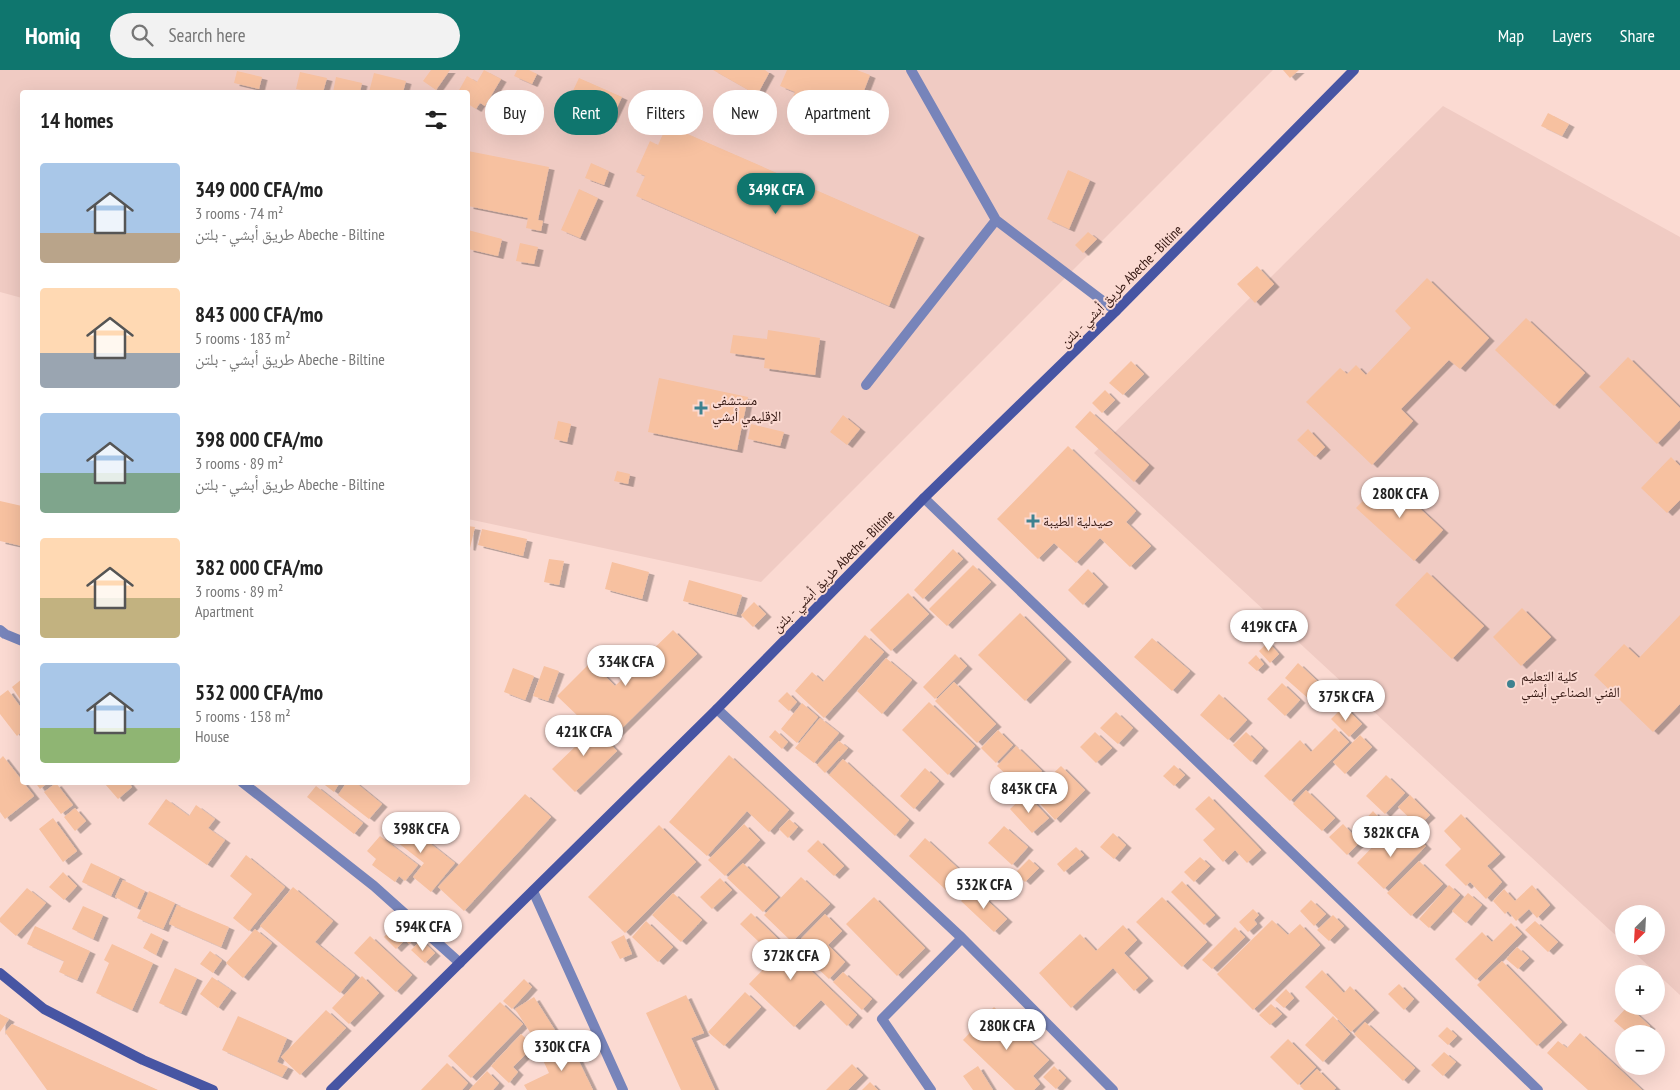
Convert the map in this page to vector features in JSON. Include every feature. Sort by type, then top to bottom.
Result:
[{"type":"main road","name":"طريق أبشي - بلتن Abeche - Biltine","points":[[331,1090],[716,709],[924,498],[1116,312],[1354,70]]},
{"type":"main road","points":[[0,974],[44,1009],[143,1060],[213,1090]]},
{"type":"street","points":[[911,70],[996,220],[1116,312]]},
{"type":"street","points":[[866,385],[996,220]]},
{"type":"street","points":[[924,498],[1538,1090]]},
{"type":"street","points":[[0,630],[20,640]]},
{"type":"street","points":[[716,709],[962,938],[1113,1090]]},
{"type":"street","points":[[246,785],[374,886],[460,963]]},
{"type":"street","points":[[533,891],[623,1090]]},
{"type":"street","points":[[931,1090],[882,1018],[962,938]]},
{"type":"shaded area","name":"مستشفى الإقليمي أبشي","points":[[0,70],[1273,70],[761,582],[470,519],[470,90],[20,90],[20,297],[0,292]]},
{"type":"shaded area","name":"كلية التعليم الفني الصناعي أبشي","points":[[1443,106],[1680,237],[1680,995],[1665,981],[1665,965],[1648,965],[1637,955],[1665,955],[1665,905],[1615,905],[1615,935],[1094,453]]},
{"type":"building","points":[[431,70],[450,70],[436,90],[423,81]]},
{"type":"building","points":[[484,70],[501,79],[494,90],[485,90],[485,106],[480,103],[476,109],[470,105],[470,90],[459,90],[467,76],[477,82]]},
{"type":"building","points":[[517,70],[529,70],[537,74],[532,84],[514,76]]},
{"type":"building","points":[[713,70],[765,70],[769,73],[760,90],[748,90]]},
{"type":"building","points":[[787,70],[857,70],[870,75],[864,90],[790,90],[780,86]]},
{"type":"building","points":[[1283,70],[1299,70],[1290,78]]},
{"type":"building","points":[[237,71],[262,77],[259,89],[234,83]]},
{"type":"building","points":[[300,72],[327,78],[324,90],[296,89]]},
{"type":"building","points":[[374,73],[406,81],[404,90],[370,90]]},
{"type":"building","points":[[336,77],[362,83],[360,90],[333,90]]},
{"type":"building","points":[[579,78],[606,90],[573,90]]},
{"type":"building","points":[[618,95],[622,97],[618,105]]},
{"type":"building","points":[[1548,113],[1569,124],[1562,136],[1541,126]]},
{"type":"building","points":[[662,135],[690,135],[919,235],[889,306],[636,196],[645,176],[636,172],[650,141],[658,145]]},
{"type":"building","points":[[470,151],[549,167],[538,220],[543,221],[541,231],[526,228],[528,218],[470,206]]},
{"type":"building","points":[[591,163],[609,171],[604,185],[585,178]]},
{"type":"building","points":[[1068,170],[1090,180],[1069,229],[1047,219]]},
{"type":"building","points":[[579,189],[598,198],[580,238],[561,230]]},
{"type":"building","points":[[470,231],[502,239],[498,256],[470,249]]},
{"type":"building","points":[[1088,232],[1097,239],[1083,253],[1075,245]]},
{"type":"building","points":[[520,243],[538,247],[534,264],[516,261]]},
{"type":"building","points":[[1257,266],[1274,284],[1255,303],[1237,284]]},
{"type":"building","points":[[1427,278],[1489,338],[1460,369],[1449,360],[1401,409],[1413,421],[1372,465],[1306,402],[1340,368],[1347,374],[1356,365],[1366,375],[1411,328],[1395,311]]},
{"type":"building","points":[[1526,318],[1585,373],[1554,406],[1495,350]]},
{"type":"building","points":[[768,330],[820,338],[815,375],[764,368],[765,358],[730,353],[733,335],[767,339]]},
{"type":"building","points":[[1628,357],[1680,408],[1680,420],[1657,444],[1599,387]]},
{"type":"building","points":[[1131,361],[1144,374],[1123,395],[1109,383]]},
{"type":"building","points":[[659,378],[748,397],[737,450],[648,432]]},
{"type":"building","points":[[1105,390],[1115,400],[1102,413],[1092,403]]},
{"type":"building","points":[[1090,411],[1149,465],[1134,482],[1075,427]]},
{"type":"building","points":[[843,415],[860,429],[847,445],[830,432]]},
{"type":"building","points":[[558,421],[571,424],[567,442],[554,439]]},
{"type":"building","points":[[751,424],[784,432],[780,446],[748,439]]},
{"type":"building","points":[[1308,429],[1325,447],[1315,457],[1297,440]]},
{"type":"building","points":[[1068,446],[1136,511],[1126,522],[1151,546],[1130,567],[1100,538],[1076,563],[1054,543],[1038,559],[997,519]]},
{"type":"building","points":[[1671,457],[1680,466],[1680,500],[1667,513],[1641,488]]},
{"type":"building","points":[[617,471],[630,474],[628,484],[614,481]]},
{"type":"building","points":[[1386,477],[1443,530],[1414,561],[1356,508]]},
{"type":"building","points":[[0,501],[20,506],[20,546],[0,541]]},
{"type":"building","points":[[470,526],[475,527],[470,548]]},
{"type":"building","points":[[482,529],[527,539],[523,556],[478,545]]},
{"type":"building","points":[[953,549],[963,559],[923,599],[914,590]]},
{"type":"building","points":[[549,559],[564,561],[559,585],[544,582]]},
{"type":"building","points":[[612,562],[649,572],[642,599],[605,589]]},
{"type":"building","points":[[973,565],[991,582],[947,626],[929,609]]},
{"type":"building","points":[[1088,569],[1103,584],[1083,605],[1068,590]]},
{"type":"building","points":[[1427,572],[1484,626],[1452,659],[1395,605]]},
{"type":"building","points":[[689,580],[742,595],[736,615],[683,601]]},
{"type":"building","points":[[908,593],[929,614],[891,651],[870,630]]},
{"type":"building","points":[[754,602],[766,614],[753,627],[741,615]]},
{"type":"building","points":[[1522,608],[1551,637],[1521,666],[1493,637]]},
{"type":"building","points":[[1020,613],[1066,659],[1025,701],[978,655]]},
{"type":"building","points":[[1680,615],[1680,704],[1653,732],[1594,675],[1624,644],[1639,658]]},
{"type":"building","points":[[673,630],[697,654],[610,740],[586,715],[581,719],[557,696],[591,662],[615,686]]},
{"type":"building","points":[[865,635],[884,652],[824,718],[795,691],[812,672],[823,682]]},
{"type":"building","points":[[1152,638],[1190,671],[1172,691],[1134,657]]},
{"type":"building","points":[[1268,642],[1279,654],[1270,663],[1259,651]]},
{"type":"building","points":[[955,654],[967,666],[935,699],[923,687]]},
{"type":"building","points":[[1256,655],[1264,664],[1257,671],[1248,663]]},
{"type":"building","points":[[886,658],[912,680],[882,714],[857,691]]},
{"type":"building","points":[[1298,663],[1331,694],[1319,708],[1285,678]]},
{"type":"building","points":[[544,666],[559,671],[548,701],[533,696]]},
{"type":"building","points":[[513,668],[534,676],[525,700],[504,692]]},
{"type":"building","points":[[20,681],[20,699],[12,687]]},
{"type":"building","points":[[954,682],[996,724],[977,743],[935,701]]},
{"type":"building","points":[[1282,683],[1300,700],[1285,716],[1267,699]]},
{"type":"building","points":[[8,690],[20,706],[20,733],[17,736],[0,714],[0,696]]},
{"type":"building","points":[[787,692],[797,702],[789,711],[778,701]]},
{"type":"building","points":[[1219,694],[1247,720],[1228,740],[1200,715]]},
{"type":"building","points":[[929,702],[975,746],[948,775],[902,730]]},
{"type":"building","points":[[802,703],[818,717],[797,743],[781,729]]},
{"type":"building","points":[[1344,706],[1362,724],[1349,737],[1331,719]]},
{"type":"building","points":[[1116,712],[1133,728],[1118,744],[1100,728]]},
{"type":"building","points":[[820,718],[839,733],[814,763],[795,748]]},
{"type":"building","points":[[586,719],[617,751],[575,792],[552,769],[580,742],[572,733]]},
{"type":"building","points":[[1335,728],[1349,742],[1290,801],[1264,776],[1300,740],[1311,752]]},
{"type":"building","points":[[775,730],[788,742],[782,749],[769,737]]},
{"type":"building","points":[[998,730],[1013,745],[996,763],[981,748]]},
{"type":"building","points":[[1095,732],[1112,748],[1096,763],[1080,747]]},
{"type":"building","points":[[1246,732],[1263,748],[1251,762],[1233,745]]},
{"type":"building","points":[[1360,735],[1372,747],[1345,774],[1333,762]]},
{"type":"building","points":[[839,741],[848,748],[825,773],[817,765]]},
{"type":"building","points":[[1016,746],[1042,771],[1024,791],[997,766]]},
{"type":"building","points":[[729,755],[789,810],[769,832],[747,811],[707,856],[669,822]]},
{"type":"building","points":[[3,756],[20,778],[20,785],[25,785],[34,796],[5,819],[0,812],[0,759]]},
{"type":"building","points":[[843,759],[909,820],[895,836],[829,775]]},
{"type":"building","points":[[1174,765],[1185,775],[1174,786],[1163,776]]},
{"type":"building","points":[[1061,766],[1085,790],[1055,820],[1031,794]]},
{"type":"building","points":[[925,768],[939,781],[914,809],[900,796]]},
{"type":"building","points":[[1386,775],[1405,793],[1385,814],[1366,796]]},
{"type":"building","points":[[37,785],[45,785],[40,789]]},
{"type":"building","points":[[53,785],[58,785],[73,805],[61,814],[44,792]]},
{"type":"building","points":[[106,785],[130,785],[132,787],[118,799]]},
{"type":"building","points":[[325,785],[338,785],[334,792]]},
{"type":"building","points":[[345,785],[359,785],[382,804],[369,819],[338,795]]},
{"type":"building","points":[[316,786],[363,823],[354,834],[307,797]]},
{"type":"building","points":[[1306,790],[1335,818],[1322,831],[1293,804]]},
{"type":"building","points":[[525,794],[551,817],[464,911],[438,887]]},
{"type":"building","points":[[1026,794],[1049,818],[1032,833],[1010,809]]},
{"type":"building","points":[[1410,795],[1430,815],[1418,826],[1398,807]]},
{"type":"building","points":[[1209,796],[1261,850],[1247,863],[1235,850],[1223,862],[1203,840],[1215,829],[1195,809]]},
{"type":"building","points":[[166,799],[189,816],[196,805],[215,819],[208,828],[225,840],[207,865],[148,824]]},
{"type":"building","points":[[75,808],[86,821],[75,831],[64,817]]},
{"type":"building","points":[[1373,811],[1383,822],[1370,834],[1361,824]]},
{"type":"building","points":[[1461,814],[1500,854],[1487,866],[1502,882],[1486,899],[1470,882],[1466,886],[1445,865],[1461,849],[1444,831]]},
{"type":"building","points":[[397,817],[455,863],[431,892],[413,877],[424,863],[384,832]]},
{"type":"building","points":[[53,818],[77,851],[63,862],[39,829]]},
{"type":"building","points":[[789,819],[798,827],[788,838],[779,829]]},
{"type":"building","points":[[744,824],[760,840],[725,876],[708,860]]},
{"type":"building","points":[[1343,824],[1360,842],[1347,855],[1329,837]]},
{"type":"building","points":[[659,825],[696,862],[625,933],[588,897]]},
{"type":"building","points":[[1004,826],[1028,847],[1012,865],[988,843]]},
{"type":"building","points":[[1410,830],[1426,846],[1384,889],[1357,863],[1382,837],[1393,848]]},
{"type":"building","points":[[1113,833],[1126,845],[1114,859],[1100,847]]},
{"type":"building","points":[[380,836],[418,865],[405,881],[399,876],[395,882],[372,865],[376,859],[367,851]]},
{"type":"building","points":[[925,838],[962,872],[946,890],[909,856]]},
{"type":"building","points":[[818,840],[844,866],[834,876],[807,851]]},
{"type":"building","points":[[1076,847],[1084,855],[1064,872],[1057,864]]},
{"type":"building","points":[[246,855],[285,887],[249,931],[233,918],[252,894],[230,876]]},
{"type":"building","points":[[1200,857],[1210,866],[1194,882],[1184,872]]},
{"type":"building","points":[[1029,859],[1039,868],[1025,882],[1015,873]]},
{"type":"building","points":[[1419,861],[1443,884],[1411,916],[1387,893]]},
{"type":"building","points":[[91,863],[120,877],[111,896],[82,882]]},
{"type":"building","points":[[743,863],[778,897],[763,912],[727,878]]},
{"type":"building","points":[[63,872],[77,886],[64,900],[49,887]]},
{"type":"building","points":[[801,877],[830,904],[792,942],[764,915]]},
{"type":"building","points":[[720,878],[732,890],[712,909],[700,897]]},
{"type":"building","points":[[123,880],[145,891],[137,908],[115,897]]},
{"type":"building","points":[[1182,881],[1215,915],[1204,925],[1171,892]]},
{"type":"building","points":[[1449,885],[1460,895],[1429,928],[1419,919]]},
{"type":"building","points":[[1532,885],[1550,905],[1537,918],[1529,909],[1516,921],[1508,911],[1505,914],[1493,901],[1504,889],[1515,901]]},
{"type":"building","points":[[293,887],[333,921],[315,942],[355,975],[340,993],[260,926]]},
{"type":"building","points":[[27,888],[46,903],[16,936],[0,922],[0,918]]},
{"type":"building","points":[[974,888],[1007,919],[994,932],[961,901]]},
{"type":"building","points":[[149,891],[175,903],[163,929],[137,918]]},
{"type":"building","points":[[673,893],[702,920],[681,942],[652,915]]},
{"type":"building","points":[[1468,893],[1482,905],[1466,923],[1452,911]]},
{"type":"building","points":[[874,897],[925,948],[897,976],[846,924]]},
{"type":"building","points":[[1162,897],[1207,942],[1182,967],[1136,922]]},
{"type":"building","points":[[1311,900],[1326,914],[1314,926],[1300,911]]},
{"type":"building","points":[[177,905],[229,927],[221,947],[169,924]]},
{"type":"building","points":[[83,906],[103,915],[93,939],[72,929]]},
{"type":"building","points":[[1253,909],[1259,915],[1254,920],[1257,924],[1248,932],[1239,922]]},
{"type":"building","points":[[751,913],[857,1015],[847,1026],[821,1000],[794,1027],[749,984],[775,957],[740,924]]},
{"type":"building","points":[[825,914],[842,931],[828,945],[845,962],[829,979],[794,946]]},
{"type":"building","points":[[1333,915],[1344,926],[1329,941],[1317,930]]},
{"type":"building","points":[[1272,920],[1288,935],[1300,924],[1320,945],[1253,1010],[1217,974]]},
{"type":"building","points":[[646,921],[673,947],[658,962],[632,937]]},
{"type":"building","points":[[1535,921],[1558,942],[1548,952],[1525,930]]},
{"type":"building","points":[[1511,923],[1522,934],[1476,980],[1455,959],[1482,932],[1492,942]]},
{"type":"building","points":[[1123,925],[1137,940],[1124,953],[1148,978],[1134,991],[1113,968],[1071,1008],[1039,973],[1080,934],[1096,951]]},
{"type":"building","points":[[35,926],[90,951],[77,980],[59,972],[64,961],[27,944]]},
{"type":"building","points":[[404,927],[415,938],[409,944],[405,940],[396,949],[384,937],[392,928],[398,933]]},
{"type":"building","points":[[1235,927],[1245,937],[1212,969],[1202,960]]},
{"type":"building","points":[[255,929],[272,943],[243,978],[226,963]]},
{"type":"building","points":[[151,933],[163,939],[156,955],[143,948]]},
{"type":"building","points":[[624,935],[632,954],[620,959],[611,942]]},
{"type":"building","points":[[370,936],[412,975],[396,992],[354,953]]},
{"type":"building","points":[[421,940],[435,953],[425,963],[411,950]]},
{"type":"building","points":[[112,944],[153,963],[132,1010],[96,993],[109,963],[104,960]]},
{"type":"building","points":[[1517,947],[1529,958],[1518,969],[1506,959]]},
{"type":"building","points":[[210,951],[222,960],[213,973],[200,964]]},
{"type":"building","points":[[1502,961],[1562,1022],[1537,1046],[1477,985]]},
{"type":"building","points":[[175,968],[197,978],[181,1013],[159,1003]]},
{"type":"building","points":[[1322,970],[1344,993],[1350,986],[1374,1010],[1351,1032],[1305,987]]},
{"type":"building","points":[[843,972],[872,999],[862,1010],[833,982]]},
{"type":"building","points":[[362,976],[379,993],[349,1024],[332,1008]]},
{"type":"building","points":[[212,977],[231,990],[218,1008],[200,994]]},
{"type":"building","points":[[524,979],[532,987],[512,1009],[503,1001]]},
{"type":"building","points":[[1399,984],[1414,999],[1404,1010],[1388,994]]},
{"type":"building","points":[[1286,989],[1294,998],[1284,1008],[1275,1000]]},
{"type":"building","points":[[745,992],[761,1007],[724,1046],[708,1032]]},
{"type":"building","points":[[686,995],[704,1033],[691,1038],[715,1090],[681,1090],[646,1013]]},
{"type":"building","points":[[534,997],[558,1035],[539,1046],[515,1009]]},
{"type":"building","points":[[500,1002],[523,1024],[471,1078],[448,1056]]},
{"type":"building","points":[[1271,1004],[1282,1014],[1270,1025],[1259,1015]]},
{"type":"building","points":[[994,1007],[1049,1060],[1033,1076],[1040,1084],[1034,1090],[1015,1090],[963,1040]]},
{"type":"building","points":[[326,1010],[346,1028],[300,1075],[281,1057]]},
{"type":"building","points":[[0,1014],[9,1019],[0,1032]]},
{"type":"building","points":[[1620,1015],[1638,1015],[1649,1025],[1619,1025],[1614,1021]]},
{"type":"building","points":[[238,1016],[287,1038],[277,1062],[288,1067],[282,1077],[222,1050]]},
{"type":"building","points":[[1333,1016],[1350,1034],[1323,1062],[1305,1045]]},
{"type":"building","points":[[1365,1022],[1415,1068],[1403,1081],[1354,1034]]},
{"type":"building","points":[[12,1024],[158,1090],[47,1090],[5,1032]]},
{"type":"building","points":[[1447,1027],[1457,1036],[1448,1045],[1438,1036]]},
{"type":"building","points":[[1580,1033],[1615,1065],[1615,1075],[1626,1075],[1642,1090],[1588,1090],[1547,1053],[1558,1041],[1567,1048]]},
{"type":"building","points":[[521,1034],[534,1046],[513,1067],[518,1072],[509,1083],[491,1066]]},
{"type":"building","points":[[1288,1039],[1316,1067],[1298,1085],[1270,1057]]},
{"type":"building","points":[[570,1043],[593,1090],[527,1090],[524,1085],[549,1073],[541,1056]]},
{"type":"building","points":[[1444,1052],[1456,1062],[1443,1076],[1431,1065]]},
{"type":"building","points":[[447,1063],[468,1083],[462,1090],[421,1090]]},
{"type":"building","points":[[852,1064],[863,1075],[848,1090],[826,1090]]},
{"type":"building","points":[[978,1066],[993,1090],[973,1090],[963,1076]]},
{"type":"building","points":[[1054,1066],[1066,1078],[1056,1089],[1043,1077]]},
{"type":"building","points":[[1317,1069],[1336,1088],[1334,1090],[1304,1090],[1300,1086]]},
{"type":"building","points":[[487,1071],[499,1083],[493,1090],[469,1090]]},
{"type":"building","points":[[870,1082],[878,1090],[862,1090]]},
{"type":"place","name":"مستشفى الإقليمي أبشي","points":[[701,408]]},
{"type":"place","name":"صيدلية الطيبة","points":[[1033,521]]},
{"type":"place","name":"كلية التعليم الفني الصناعي أبشي","points":[[1511,684]]}]
